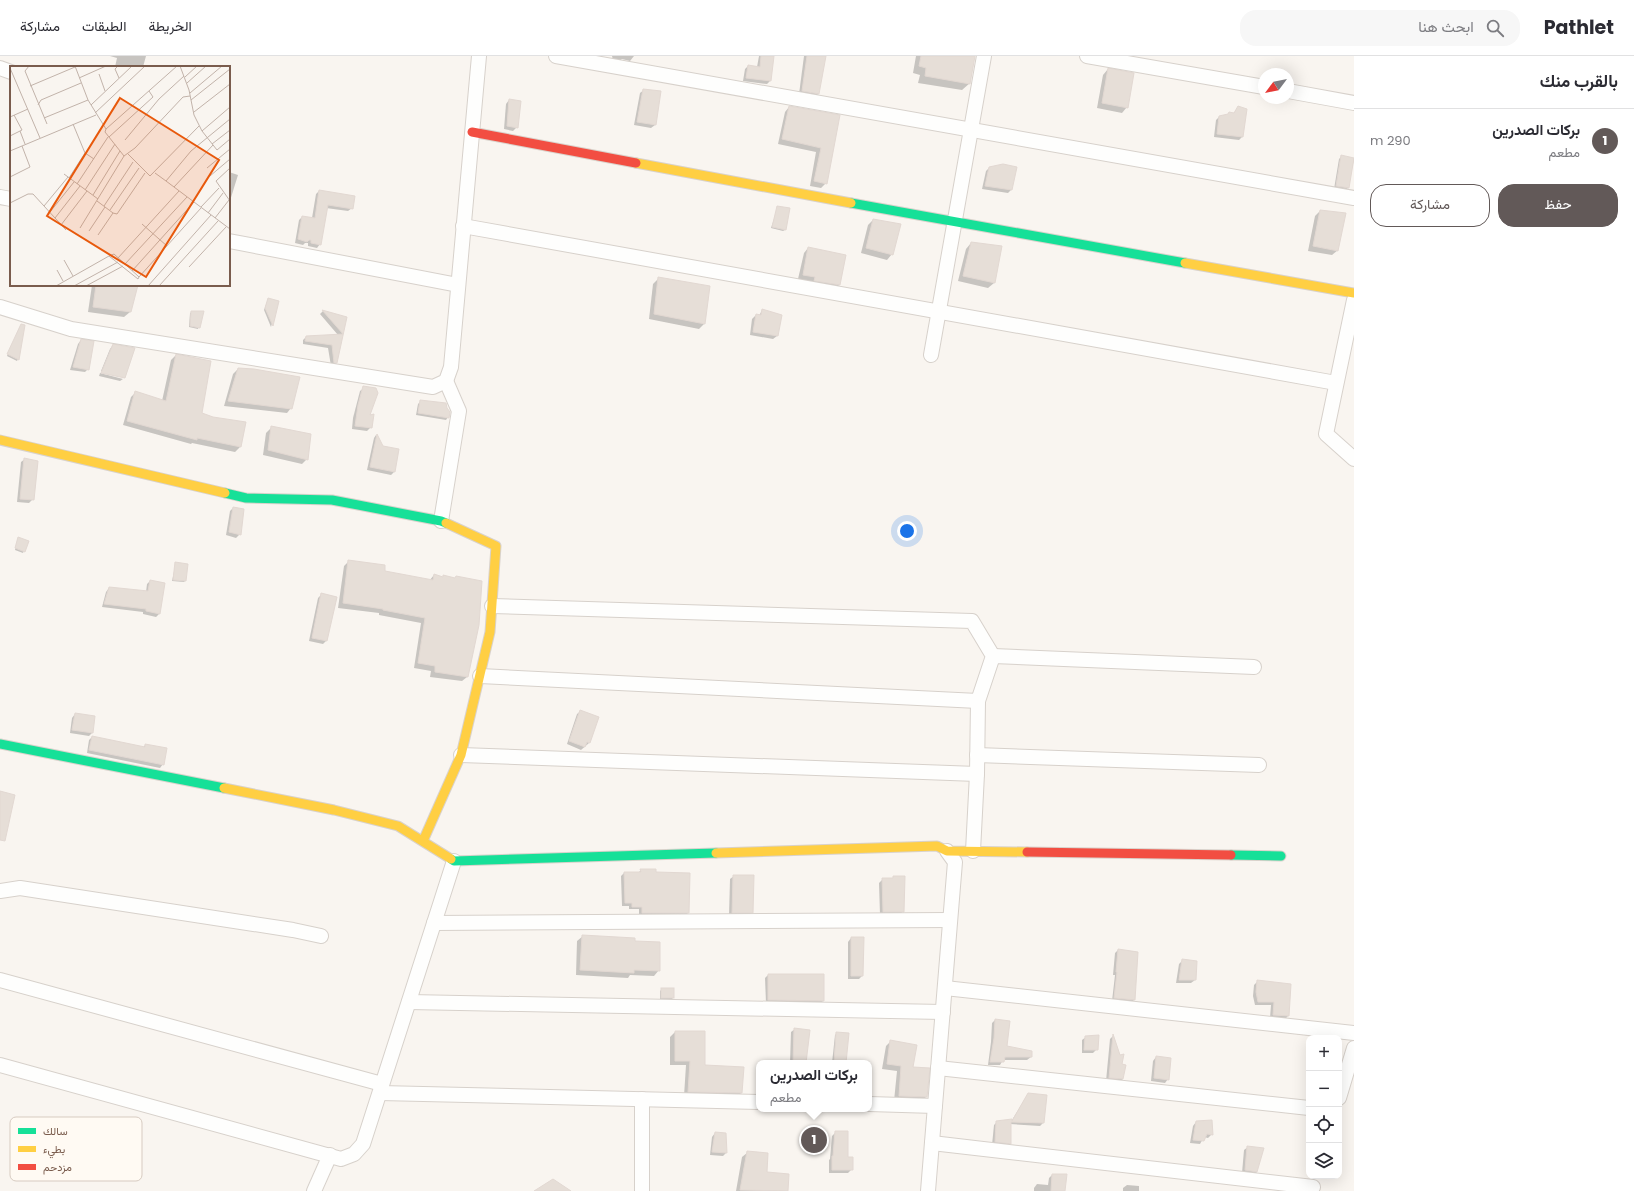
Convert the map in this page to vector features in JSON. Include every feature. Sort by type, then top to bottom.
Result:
[{"type":"street","points":[[441,521],[459,410],[446,382],[452,367],[479,56]]},
{"type":"street","points":[[556,56],[1354,198]]},
{"type":"street","points":[[931,355],[984,56]]},
{"type":"street","points":[[1087,56],[1258,86]]},
{"type":"street","points":[[0,68],[10,72]]},
{"type":"street","points":[[1294,92],[1354,103]]},
{"type":"street","points":[[472,132],[954,222],[1354,293]]},
{"type":"street","points":[[0,197],[10,199]]},
{"type":"street","points":[[464,226],[1336,383]]},
{"type":"street","points":[[230,241],[458,286]]},
{"type":"street","points":[[1354,300],[1326,434],[1354,459]]},
{"type":"street","points":[[0,307],[71,329],[433,387],[446,382]]},
{"type":"street","points":[[0,440],[246,498],[332,500],[441,521],[496,546],[490,632],[461,755],[423,841]]},
{"type":"street","points":[[492,606],[972,621],[993,656],[978,701],[977,774],[973,851]]},
{"type":"street","points":[[993,656],[1254,667]]},
{"type":"street","points":[[480,676],[978,701]]},
{"type":"street","points":[[0,744],[334,810],[398,826],[454,861],[937,846],[947,851],[1281,856]]},
{"type":"street","points":[[461,755],[977,774]]},
{"type":"street","points":[[977,755],[1259,765]]},
{"type":"street","points":[[928,1191],[955,862],[947,851]]},
{"type":"street","points":[[0,1065],[330,1154],[341,1159],[354,1154],[363,1144],[454,861]]},
{"type":"street","points":[[0,891],[20,888],[293,930],[321,936]]},
{"type":"street","points":[[434,923],[950,920]]},
{"type":"street","points":[[0,980],[381,1088],[642,1099],[756,1102]]},
{"type":"street","points":[[945,988],[1354,1033]]},
{"type":"street","points":[[409,1002],[943,1012]]},
{"type":"street","points":[[1342,1088],[1354,1048]]},
{"type":"street","points":[[938,1068],[1306,1108]]},
{"type":"street","points":[[642,1099],[642,1191]]},
{"type":"street","points":[[872,1104],[935,1106]]},
{"type":"street","points":[[932,1143],[1314,1185]]},
{"type":"street","points":[[314,1191],[330,1154]]},
{"type":"building","points":[[761,56],[774,56],[771,81],[746,78],[748,65],[760,67]]},
{"type":"building","points":[[807,56],[826,56],[819,94],[802,91]]},
{"type":"building","points":[[921,56],[975,56],[970,84],[925,76],[926,68],[919,66]]},
{"type":"building","points":[[1108,68],[1134,73],[1128,108],[1102,103]]},
{"type":"building","points":[[643,89],[661,91],[656,125],[637,122]]},
{"type":"building","points":[[509,99],[521,101],[518,128],[507,126]]},
{"type":"building","points":[[789,106],[840,115],[827,184],[814,181],[821,148],[782,139]]},
{"type":"building","points":[[1238,106],[1247,109],[1243,137],[1217,134],[1219,116],[1228,114],[1229,112],[1234,113]]},
{"type":"building","points":[[1341,155],[1354,158],[1349,188],[1336,186]]},
{"type":"building","points":[[1003,164],[1017,167],[1012,190],[985,186],[989,167]]},
{"type":"building","points":[[319,190],[355,196],[353,209],[328,205],[321,245],[311,243],[311,240],[307,242],[298,239],[302,216],[315,218]]},
{"type":"building","points":[[777,206],[790,208],[786,230],[772,227]]},
{"type":"building","points":[[1320,210],[1346,213],[1338,251],[1313,246]]},
{"type":"building","points":[[873,219],[901,224],[893,255],[866,248]]},
{"type":"building","points":[[971,242],[1002,246],[995,283],[963,276]]},
{"type":"building","points":[[808,247],[846,255],[840,285],[814,281],[815,277],[803,275]]},
{"type":"building","points":[[658,277],[710,286],[705,324],[654,314]]},
{"type":"building","points":[[96,286],[138,286],[131,312],[93,307]]},
{"type":"building","points":[[268,298],[279,301],[273,326],[265,308]]},
{"type":"building","points":[[762,309],[782,315],[778,336],[753,332],[756,314],[761,315]]},
{"type":"building","points":[[322,310],[347,317],[337,363],[334,363],[332,345],[305,341],[306,336],[343,334]]},
{"type":"building","points":[[191,311],[204,311],[200,328],[190,326]]},
{"type":"building","points":[[21,324],[25,325],[19,360],[7,354]]},
{"type":"building","points":[[81,339],[94,341],[89,370],[73,367]]},
{"type":"building","points":[[113,344],[135,348],[125,378],[101,373]]},
{"type":"building","points":[[176,354],[211,361],[202,413],[213,417],[246,422],[241,447],[197,438],[197,440],[127,421],[135,391],[166,401]]},
{"type":"building","points":[[238,368],[254,369],[300,377],[292,409],[228,401]]},
{"type":"building","points":[[363,386],[376,388],[378,393],[370,415],[374,414],[372,428],[355,426]]},
{"type":"building","points":[[420,400],[446,403],[450,412],[449,418],[418,413]]},
{"type":"building","points":[[271,426],[311,434],[308,460],[268,450]]},
{"type":"building","points":[[377,434],[383,446],[399,449],[395,472],[370,467]]},
{"type":"building","points":[[24,458],[38,461],[34,500],[20,499]]},
{"type":"building","points":[[233,507],[244,509],[241,535],[229,532]]},
{"type":"building","points":[[18,537],[29,541],[25,552],[15,548]]},
{"type":"building","points":[[348,560],[385,565],[385,571],[433,580],[434,574],[443,577],[443,575],[455,578],[456,576],[482,581],[479,625],[468,677],[435,672],[435,666],[418,663],[425,618],[383,609],[343,603]]},
{"type":"building","points":[[175,562],[188,564],[186,581],[173,580]]},
{"type":"building","points":[[150,580],[165,583],[160,614],[146,611],[146,609],[104,604],[109,587],[148,591]]},
{"type":"building","points":[[321,593],[337,597],[327,641],[312,638]]},
{"type":"building","points":[[580,710],[599,717],[590,743],[587,742],[585,747],[569,741]]},
{"type":"building","points":[[75,713],[95,716],[93,733],[72,730]]},
{"type":"building","points":[[92,736],[145,747],[145,744],[167,748],[164,765],[89,750]]},
{"type":"building","points":[[0,791],[15,795],[5,841],[0,840]]},
{"type":"building","points":[[640,869],[656,869],[656,872],[690,873],[689,913],[642,913],[642,907],[632,907],[632,903],[625,903],[624,872],[641,872]]},
{"type":"building","points":[[733,875],[754,875],[753,913],[732,913]]},
{"type":"building","points":[[893,876],[905,876],[904,912],[883,912],[882,878],[893,878]]},
{"type":"building","points":[[582,935],[635,938],[635,941],[660,942],[660,971],[634,970],[634,973],[580,970]]},
{"type":"building","points":[[851,937],[864,937],[863,976],[851,976]]},
{"type":"building","points":[[1118,949],[1138,952],[1135,1000],[1114,998]]},
{"type":"building","points":[[1182,959],[1197,961],[1196,980],[1179,980]]},
{"type":"building","points":[[768,974],[824,974],[824,1001],[768,1000]]},
{"type":"building","points":[[1257,980],[1291,984],[1289,1016],[1273,1015],[1274,1002],[1258,1002],[1256,992]]},
{"type":"building","points":[[661,988],[674,988],[674,998],[661,998]]},
{"type":"building","points":[[995,1019],[1010,1021],[1007,1046],[1032,1051],[1032,1057],[1005,1057],[1004,1062],[990,1062],[994,1038]]},
{"type":"building","points":[[794,1028],[810,1030],[806,1060],[793,1060]]},
{"type":"building","points":[[675,1031],[705,1031],[705,1065],[744,1067],[742,1093],[688,1092],[690,1061],[675,1061]]},
{"type":"building","points":[[836,1032],[849,1033],[846,1060],[834,1060]]},
{"type":"building","points":[[1113,1034],[1120,1055],[1124,1054],[1122,1064],[1126,1065],[1123,1079],[1109,1078]]},
{"type":"building","points":[[1099,1035],[1098,1050],[1084,1050],[1085,1036]]},
{"type":"building","points":[[890,1040],[917,1045],[913,1067],[930,1068],[927,1097],[899,1096],[901,1066],[887,1064]]},
{"type":"building","points":[[1156,1056],[1171,1058],[1169,1080],[1154,1078]]},
{"type":"building","points":[[1028,1093],[1047,1095],[1044,1123],[1011,1122],[1011,1144],[995,1142],[996,1121],[1012,1119],[1012,1121]]},
{"type":"building","points":[[1212,1120],[1213,1135],[1207,1134],[1204,1141],[1193,1140],[1196,1121]]},
{"type":"building","points":[[835,1131],[848,1131],[848,1157],[853,1157],[853,1170],[832,1170]]},
{"type":"building","points":[[715,1132],[726,1133],[727,1153],[712,1152]]},
{"type":"building","points":[[1247,1146],[1264,1148],[1257,1172],[1245,1170]]},
{"type":"building","points":[[747,1151],[768,1153],[767,1172],[789,1174],[788,1191],[740,1190]]},
{"type":"building","points":[[1052,1174],[1067,1174],[1065,1191],[1051,1191]]},
{"type":"building","points":[[553,1179],[571,1191],[534,1191]]},
{"type":"traffic: fast","points":[[851,203],[1185,263]]},
{"type":"traffic: fast","points":[[225,493],[246,498],[332,500],[446,523]]},
{"type":"traffic: fast","points":[[0,744],[224,788]]},
{"type":"traffic: fast","points":[[451,859],[454,861],[716,853]]},
{"type":"traffic: fast","points":[[1231,855],[1281,856]]},
{"type":"traffic: slow","points":[[636,163],[851,203]]},
{"type":"traffic: slow","points":[[1185,263],[1354,293]]},
{"type":"traffic: slow","points":[[0,440],[225,493]]},
{"type":"traffic: slow","points":[[423,841],[461,755],[490,632],[496,546],[446,523]]},
{"type":"traffic: slow","points":[[224,788],[334,810],[398,826],[451,859]]},
{"type":"traffic: slow","points":[[716,853],[937,846],[947,851],[1027,852]]},
{"type":"traffic: jam","points":[[472,132],[636,163]]},
{"type":"traffic: jam","points":[[1027,852],[1231,855]]},
{"type":"place","name":"بركات الصدرين","points":[[814,1140]]}]
